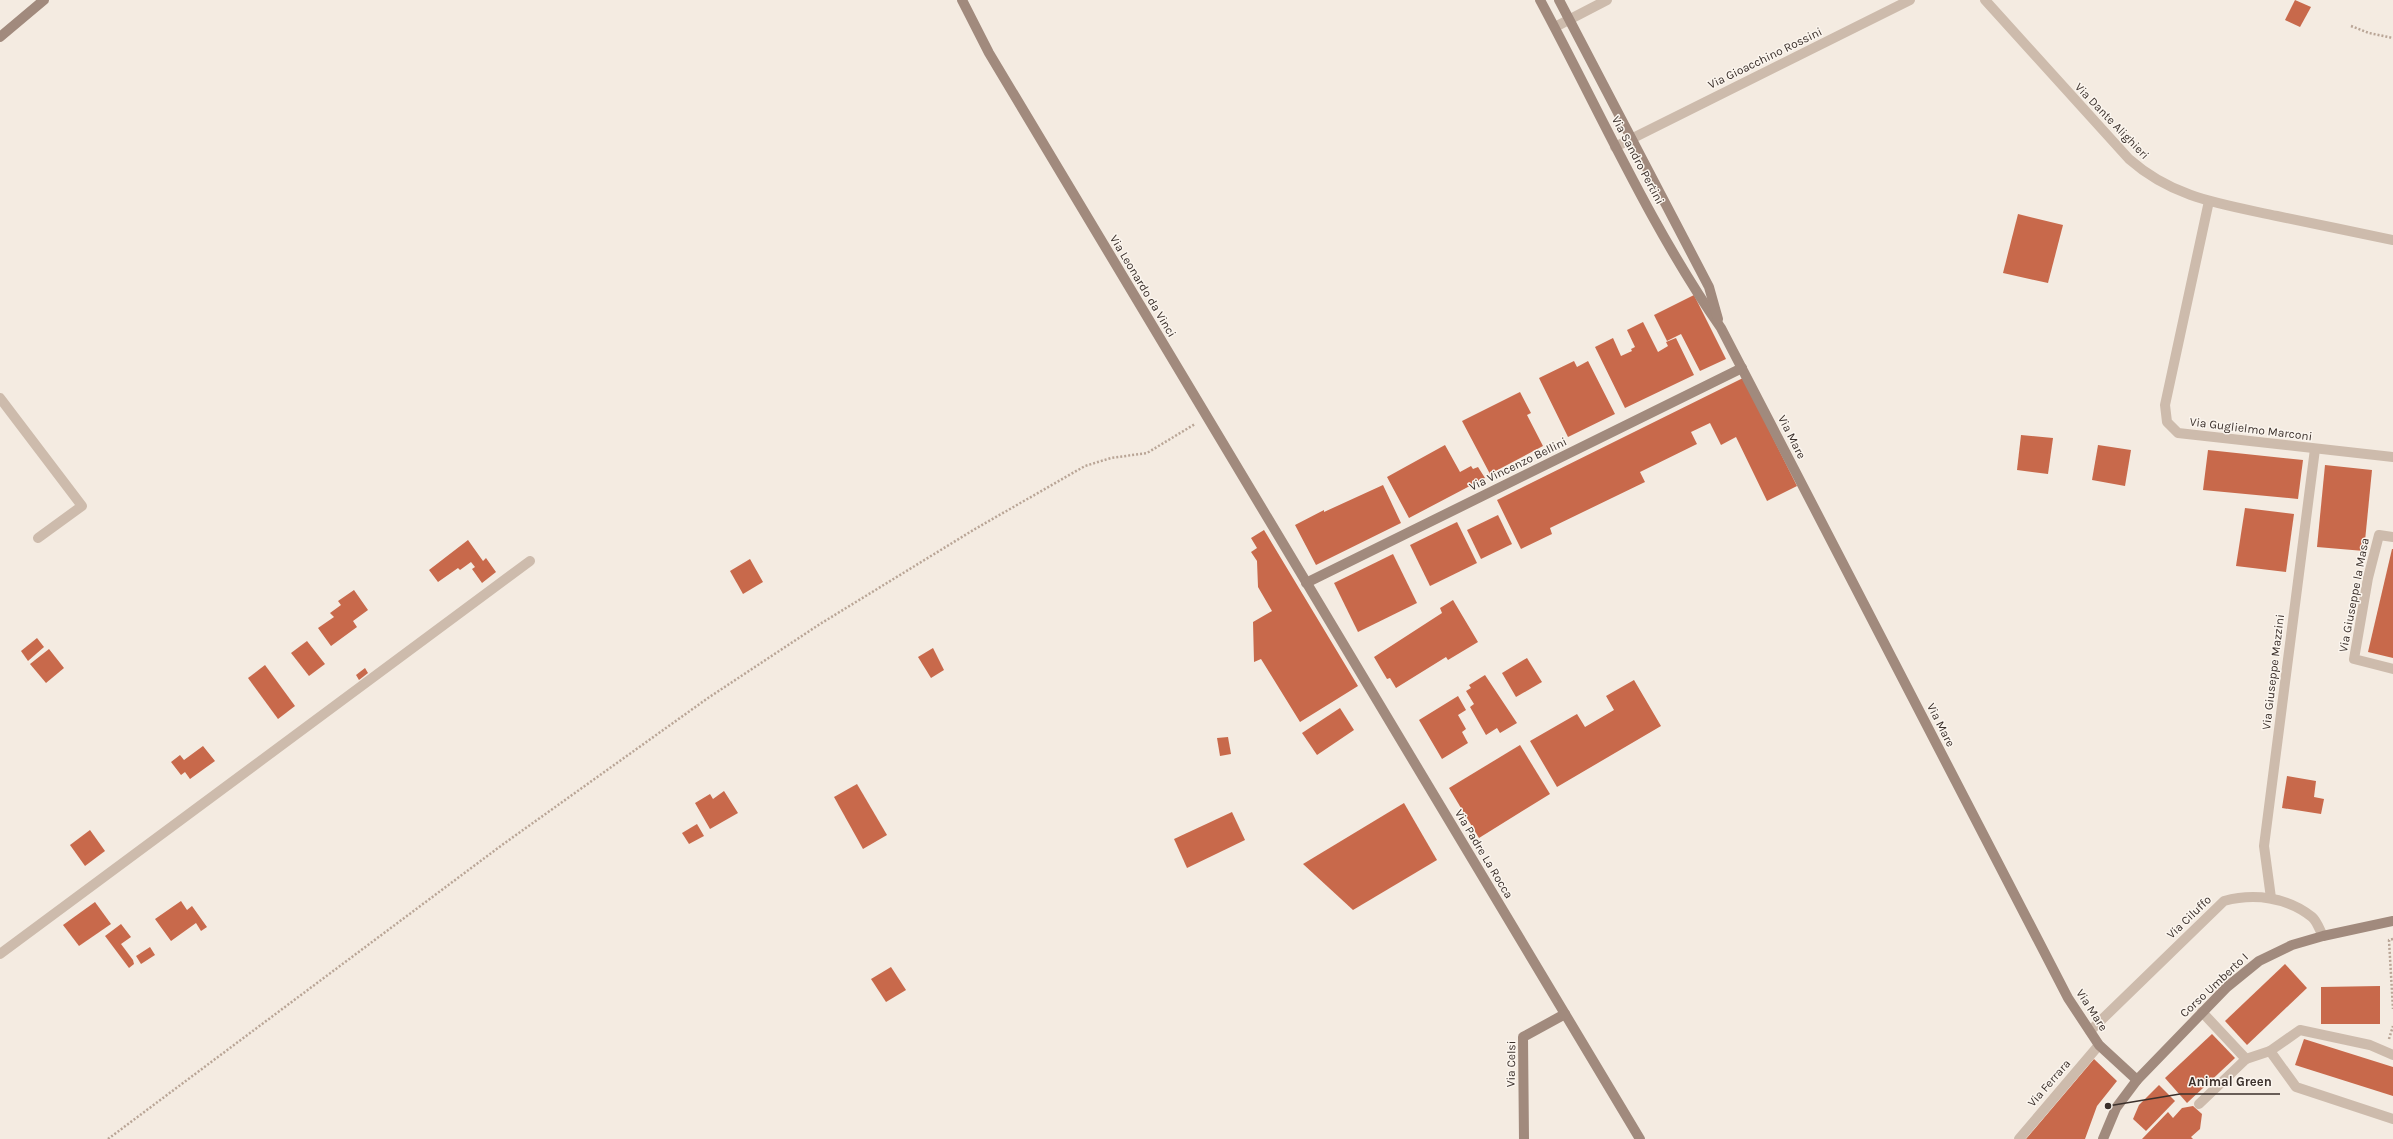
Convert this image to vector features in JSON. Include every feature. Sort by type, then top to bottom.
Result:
[{"type":"street","points":[[0,37],[44,0]]},
{"type":"street","name":"Via Leonardo da Vinci","points":[[962,0],[989,53],[1306,583]]},
{"type":"street","name":"Via Sandro Pertini","points":[[1540,0],[1615,147],[1696,293],[1721,328],[1742,368]]},
{"type":"street","name":"Via Sandro Pertini","points":[[1559,0],[1708,287],[1721,328]]},
{"type":"street","points":[[1555,27],[1607,0]]},
{"type":"street","name":"Via Gioacchino Rossini","points":[[1615,147],[1910,0]]},
{"type":"street","name":"Via Dante Alighieri","points":[[1985,0],[2129,159],[2153,179],[2171,189],[2209,201],[2393,240]]},
{"type":"street","name":"Via Guglielmo Marconi","points":[[2209,201],[2165,405],[2167,422],[2178,433],[2393,457]]},
{"type":"street","name":"Via Vincenzo Bellini","points":[[1306,583],[1742,368]]},
{"type":"street","name":"Via Mare","points":[[1742,368],[2068,998],[2099,1045],[2137,1080]]},
{"type":"street","points":[[0,398],[82,506],[38,538]]},
{"type":"street","name":"Via Giuseppe Mazzini","points":[[2271,898],[2264,846],[2315,449]]},
{"type":"street","name":"Via Giuseppe la Masa","points":[[2393,537],[2379,534],[2368,578],[2354,659],[2393,669]]},
{"type":"street","points":[[0,954],[530,561]]},
{"type":"street","name":"Via Padre La Rocca","points":[[1306,583],[1640,1139]]},
{"type":"street","name":"Via Ciluffo","points":[[2090,1031],[2224,901],[2242,896],[2271,898],[2313,918],[2323,936]]},
{"type":"street","name":"Corso Umberto I","points":[[2103,1139],[2116,1108],[2137,1080],[2202,1012],[2259,961],[2292,945],[2323,936],[2393,921]]},
{"type":"street","points":[[2202,1012],[2246,1059]]},
{"type":"street","name":"Via Celsi","points":[[1524,1139],[1523,1037],[1564,1014]]},
{"type":"street","points":[[2199,1104],[2246,1059],[2270,1051],[2300,1030],[2370,1045],[2393,1054]]},
{"type":"street","name":"Via Ferrara","points":[[2019,1139],[2099,1045]]},
{"type":"street","points":[[2270,1051],[2296,1087],[2393,1119]]},
{"type":"path","points":[[2351,26],[2369,33],[2393,38]]},
{"type":"path","points":[[108,1139],[502,845],[708,698],[820,624],[975,529],[1085,466],[1110,458],[1147,453],[1207,417]]},
{"type":"path","points":[[2393,939],[2389,940],[2393,1010]]},
{"type":"building","points":[[2295,0],[2311,7],[2300,27],[2285,20]]},
{"type":"building","points":[[2018,214],[2063,225],[2048,283],[2003,273]]},
{"type":"building","points":[[1694,295],[1726,359],[1700,371],[1681,334],[1667,341],[1654,315]]},
{"type":"building","points":[[1643,322],[1658,352],[1668,346],[1666,342],[1676,338],[1694,375],[1625,408],[1595,347],[1613,338],[1621,356],[1632,351],[1631,349],[1635,347],[1627,330]]},
{"type":"building","points":[[1574,361],[1577,367],[1588,361],[1615,414],[1568,437],[1539,378]]},
{"type":"building","points":[[1743,378],[1797,486],[1767,501],[1736,437],[1721,445],[1710,423],[1691,432],[1697,444],[1640,472],[1645,482],[1550,528],[1552,534],[1521,549],[1497,500]]},
{"type":"building","points":[[1520,392],[1531,413],[1527,415],[1543,446],[1490,474],[1462,421]]},
{"type":"building","points":[[2021,435],[2053,438],[2048,474],[2017,470]]},
{"type":"building","points":[[1445,445],[1460,472],[1471,466],[1473,469],[1478,467],[1485,478],[1409,518],[1387,477]]},
{"type":"building","points":[[2098,445],[2131,450],[2125,486],[2092,480]]},
{"type":"building","points":[[2208,450],[2303,460],[2298,499],[2203,490]]},
{"type":"building","points":[[2325,465],[2372,470],[2364,551],[2317,547]]},
{"type":"building","points":[[1383,485],[1401,523],[1316,565],[1295,525],[1324,510],[1324,512]]},
{"type":"building","points":[[2245,508],[2294,514],[2286,572],[2236,566]]},
{"type":"building","points":[[1498,515],[1512,544],[1481,559],[1467,530]]},
{"type":"building","points":[[1457,522],[1477,563],[1430,586],[1410,545]]},
{"type":"building","points":[[1264,530],[1358,686],[1300,722],[1261,659],[1254,662],[1253,622],[1272,611],[1258,587],[1257,561],[1251,552],[1257,548],[1251,538]]},
{"type":"building","points":[[468,540],[483,561],[486,558],[496,572],[482,583],[472,569],[475,567],[471,562],[460,570],[458,568],[438,582],[429,570]]},
{"type":"building","points":[[2393,549],[2393,658],[2368,652]]},
{"type":"building","points":[[1393,554],[1417,603],[1358,632],[1334,583]]},
{"type":"building","points":[[750,559],[763,582],[743,594],[730,571]]},
{"type":"building","points":[[354,590],[368,610],[353,621],[357,627],[331,646],[318,628],[334,617],[330,613],[341,605],[338,601]]},
{"type":"building","points":[[1453,600],[1478,642],[1448,660],[1446,657],[1396,688],[1390,678],[1387,679],[1374,657],[1442,613],[1440,608]]},
{"type":"building","points":[[37,638],[44,647],[28,661],[21,651]]},
{"type":"building","points":[[307,641],[325,664],[309,676],[291,653]]},
{"type":"building","points":[[933,648],[944,670],[931,678],[918,657]]},
{"type":"building","points":[[49,649],[64,668],[46,683],[30,664]]},
{"type":"building","points":[[1527,658],[1542,682],[1516,697],[1502,673]]},
{"type":"building","points":[[265,665],[295,706],[278,719],[248,678]]},
{"type":"building","points":[[365,668],[368,673],[359,680],[356,675]]},
{"type":"building","points":[[1485,675],[1517,723],[1500,733],[1497,728],[1486,735],[1470,707],[1474,704],[1466,691],[1471,688],[1469,685]]},
{"type":"building","points":[[1634,680],[1661,726],[1557,787],[1530,741],[1577,714],[1585,727],[1614,710],[1606,696]]},
{"type":"building","points":[[1458,696],[1466,710],[1458,715],[1466,729],[1462,732],[1468,743],[1442,759],[1419,720]]},
{"type":"building","points":[[1340,708],[1354,730],[1317,755],[1302,733]]},
{"type":"building","points":[[1228,737],[1231,754],[1220,756],[1217,738]]},
{"type":"building","points":[[1520,745],[1550,794],[1479,838],[1449,788]]},
{"type":"building","points":[[203,746],[215,761],[190,779],[185,772],[181,775],[171,762],[180,755],[184,760]]},
{"type":"building","points":[[2287,776],[2316,781],[2314,797],[2324,799],[2321,814],[2282,808]]},
{"type":"building","points":[[857,784],[887,835],[863,849],[834,797]]},
{"type":"building","points":[[724,791],[738,813],[710,829],[695,803],[710,794],[713,799]]},
{"type":"building","points":[[1404,803],[1437,860],[1353,910],[1303,864]]},
{"type":"building","points":[[1232,812],[1245,840],[1187,868],[1174,839]]},
{"type":"building","points":[[697,824],[704,836],[689,844],[682,833]]},
{"type":"building","points":[[90,830],[105,851],[85,866],[70,845]]},
{"type":"building","points":[[181,901],[187,910],[192,906],[207,927],[201,931],[196,923],[171,941],[155,919]]},
{"type":"building","points":[[95,902],[111,924],[79,946],[63,925]]},
{"type":"building","points":[[121,924],[131,937],[121,944],[133,960],[134,964],[129,968],[105,936]]},
{"type":"building","points":[[150,947],[155,955],[141,964],[136,956]]},
{"type":"building","points":[[2285,964],[2307,988],[2247,1045],[2225,1021]]},
{"type":"building","points":[[891,967],[906,990],[886,1002],[871,979]]},
{"type":"building","points":[[2380,986],[2380,1024],[2321,1024],[2321,987]]},
{"type":"building","points":[[2212,1034],[2235,1058],[2187,1103],[2165,1078]]},
{"type":"building","points":[[2304,1039],[2393,1067],[2393,1096],[2295,1065]]},
{"type":"building","points":[[2094,1059],[2117,1081],[2097,1106],[2085,1139],[2026,1139]]},
{"type":"building","points":[[2159,1085],[2175,1101],[2146,1131],[2133,1119],[2139,1105]]},
{"type":"building","points":[[2193,1106],[2202,1114],[2200,1129],[2191,1137],[2193,1139],[2142,1139],[2168,1112],[2173,1118],[2182,1108]]},
{"type":"place","name":"Animal Green","points":[[2108,1106]]}]
